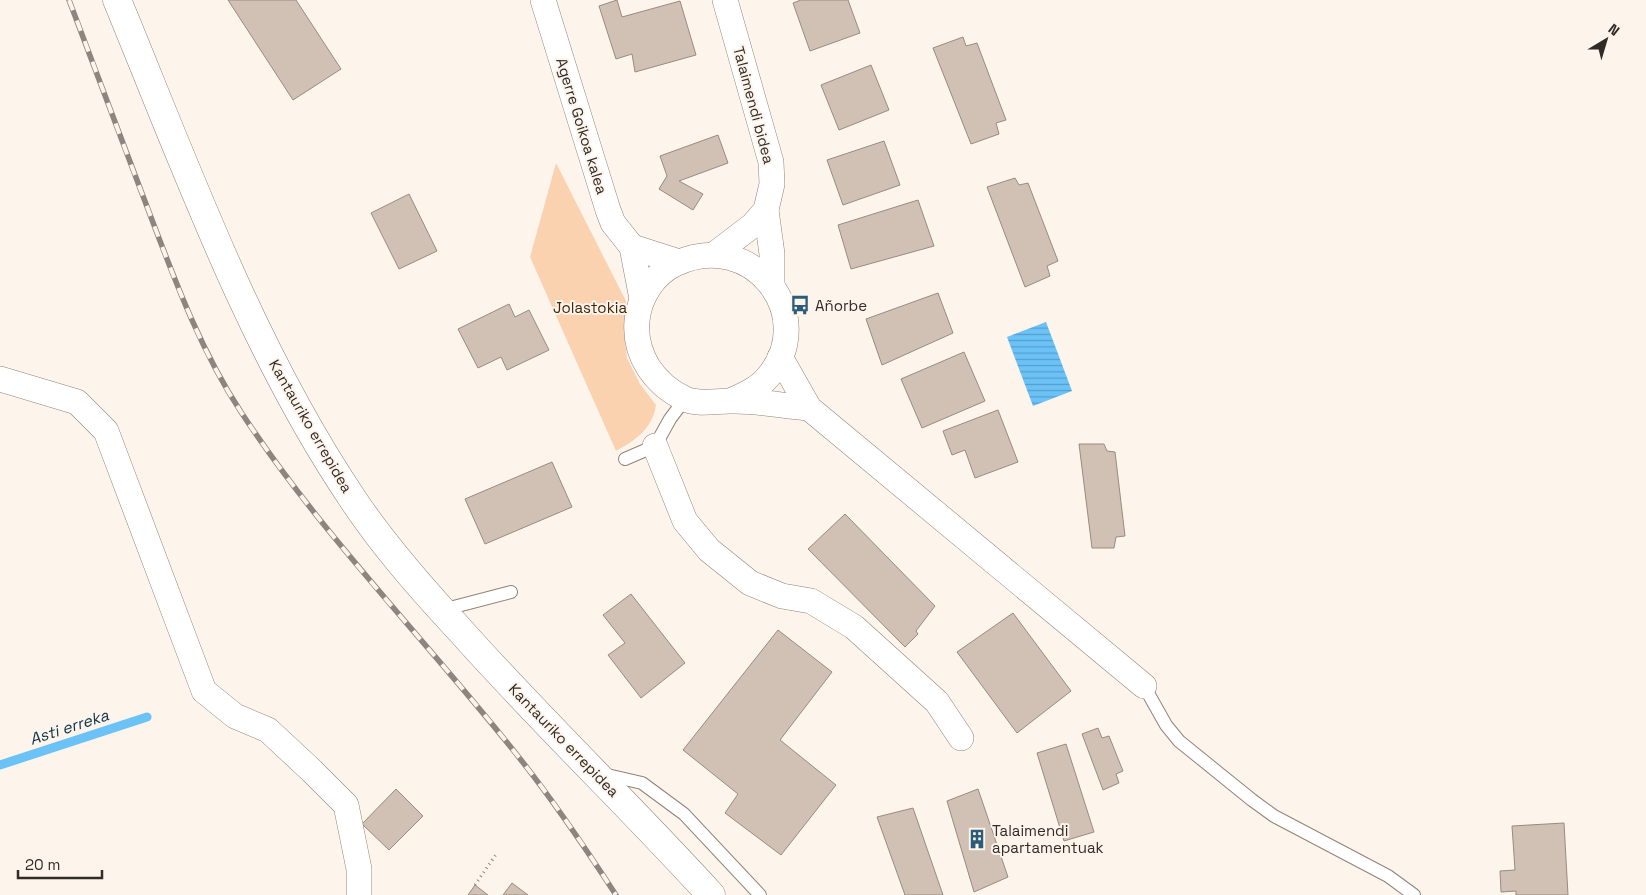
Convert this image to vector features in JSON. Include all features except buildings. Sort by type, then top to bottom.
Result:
[{"type":"highway","name":"Kantauriko errepidea","points":[[117,0],[219,245],[276,369],[323,454],[353,500],[383,542],[495,670],[711,895]]},
{"type":"street","name":"Agerre Goikoa kalea","points":[[543,0],[608,210],[613,223],[632,247],[642,299]]},
{"type":"street","name":"Talaimendi bidea","points":[[725,0],[772,162],[772,184],[766,210],[772,254],[772,283]]},
{"type":"street","points":[[715,254],[753,225],[766,210]]},
{"type":"street","points":[[632,247],[679,262]]},
{"type":"street","points":[[730,401],[751,392],[768,377],[780,358],[786,335],[784,312],[772,283],[760,272],[739,259],[715,254],[690,257],[668,268],[656,277],[642,299],[636,331],[638,347],[644,362],[654,376],[685,399],[708,403],[730,401],[809,408]]},
{"type":"street","points":[[780,358],[809,408],[1144,686]]},
{"type":"street","points":[[0,378],[77,402],[106,431],[204,691],[235,716],[268,730],[346,805],[359,869],[360,895]]},
{"type":"street","points":[[655,446],[685,521],[709,550],[750,583],[782,596],[811,601],[854,627],[937,702],[960,738]]},
{"type":"lane","points":[[625,459],[655,446],[670,419],[685,399]]},
{"type":"lane","points":[[442,610],[510,592]]},
{"type":"lane","points":[[1144,686],[1166,725],[1179,742],[1252,800],[1274,816],[1388,876],[1414,895]]},
{"type":"lane","points":[[594,771],[642,783],[684,814],[760,895]]},
{"type":"path","points":[[476,885],[497,853]]},
{"type":"green space","name":"Jolastokia","points":[[556,163],[626,301],[625,339],[627,358],[640,384],[656,405],[651,420],[642,433],[616,451],[530,257]]},
{"type":"water","points":[[1046,322],[1072,391],[1033,406],[1007,337]]},
{"type":"waterway","name":"Asti erreka","points":[[0,765],[147,717]]},
{"type":"railway","points":[[69,0],[177,284],[200,337],[226,388],[306,503],[534,776],[616,895]]},
{"type":"place","name":"Añorbe","points":[[800,305]]},
{"type":"place","name":"Talaimendi apartamentuak","points":[[977,839]]}]
